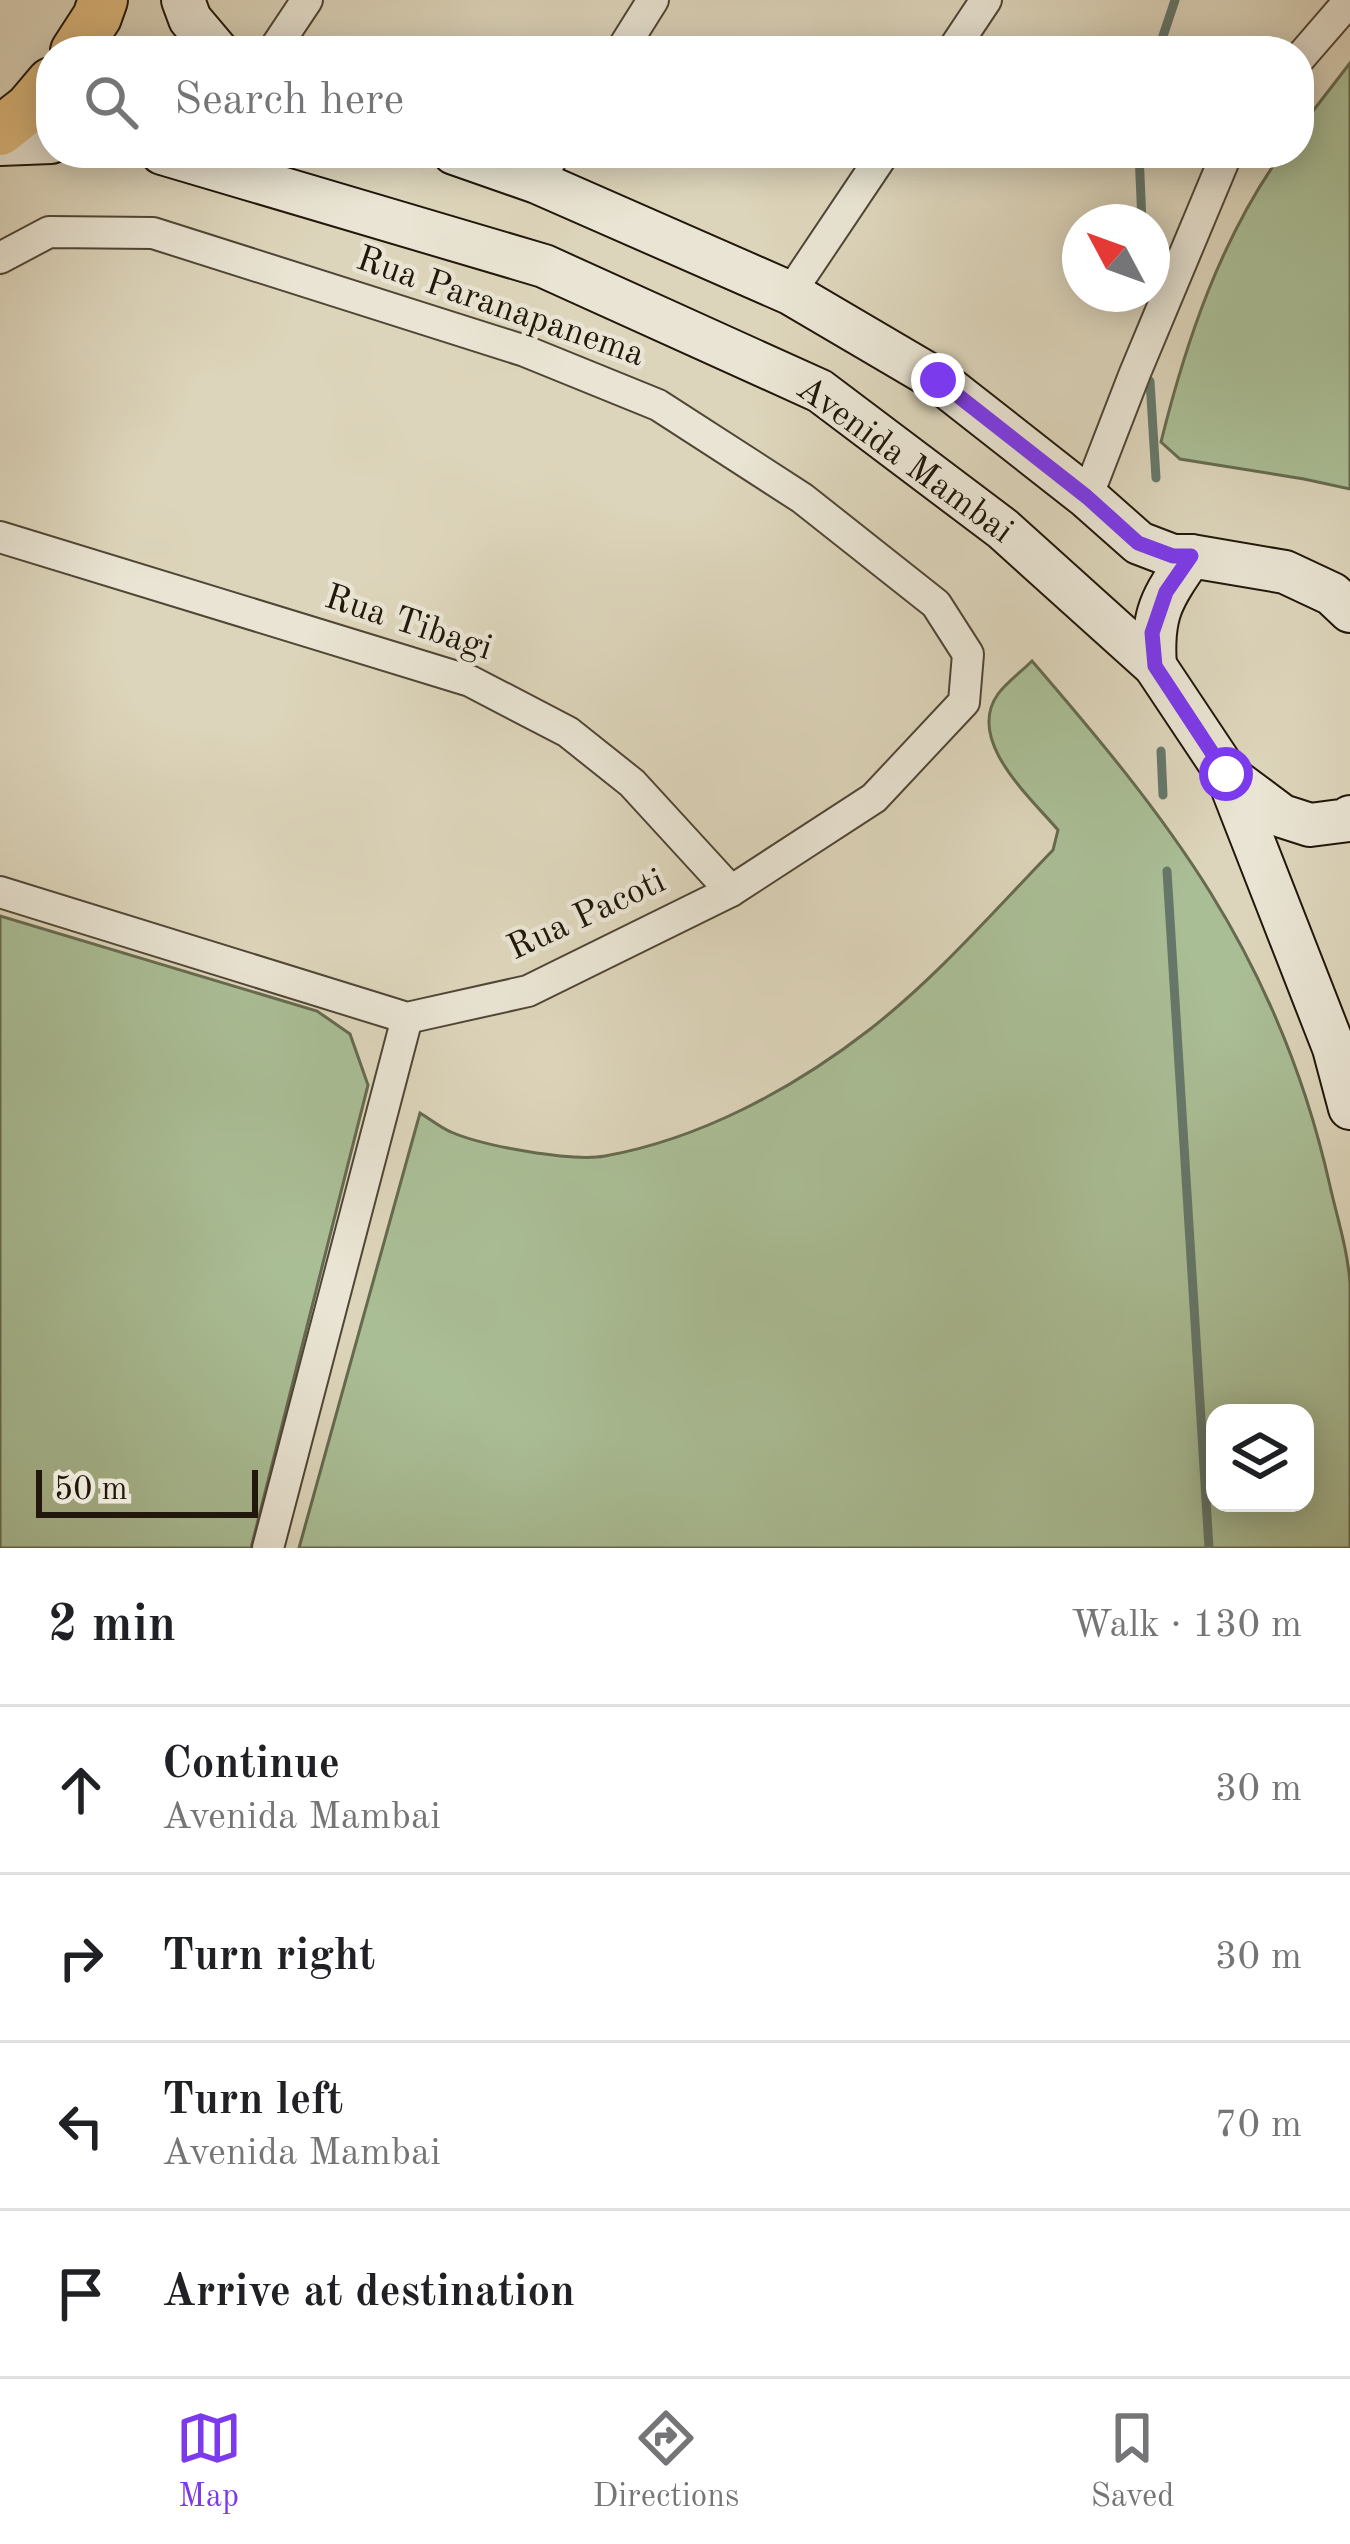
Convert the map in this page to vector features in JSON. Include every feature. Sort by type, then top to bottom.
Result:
[{"type":"main road","points":[[84,36],[103,0]]},
{"type":"main road","points":[[0,130],[36,100]]},
{"type":"street","points":[[183,0],[190,19],[204,36]]},
{"type":"street","points":[[283,36],[307,0]]},
{"type":"street","points":[[630,36],[653,0]]},
{"type":"street","points":[[962,36],[986,0]]},
{"type":"street","points":[[1314,42],[1350,0]]},
{"type":"street","points":[[0,144],[36,143]]},
{"type":"street","name":"Avenida Mambai","points":[[212,168],[544,266],[820,391],[1003,530],[1155,666],[1226,774],[1334,1048],[1350,1108]]},
{"type":"street","name":"Avenida Mambai","points":[[548,168],[790,293],[938,380],[1138,543],[1173,556],[1285,572],[1344,594]]},
{"type":"street","points":[[790,293],[874,168]]},
{"type":"street","points":[[1087,497],[1221,168]]},
{"type":"street","name":"Rua Paranapanema","points":[[0,258],[49,232],[153,233],[525,351],[658,405],[802,497],[936,604],[968,654]]},
{"type":"street","name":"Rua Tibagi","points":[[0,537],[470,681],[568,732],[632,783],[731,891]]},
{"type":"street","points":[[1155,666],[1152,633],[1166,592],[1191,556]]},
{"type":"street","name":"Rua Pacoti","points":[[0,892],[407,1018],[528,991],[731,891],[874,798],[964,702],[968,654]]},
{"type":"street","points":[[1226,774],[1282,816],[1310,825],[1350,817]]},
{"type":"street","points":[[268,1548],[407,1018]]},
{"type":"green space","points":[[1350,63],[1350,489],[1180,459],[1161,442],[1194,329],[1241,220],[1272,168],[1314,168],[1314,110]]},
{"type":"green space","points":[[1032,661],[1148,802],[1230,926],[1267,997],[1297,1071],[1321,1147],[1349,1272],[1350,1548],[299,1548],[420,1113],[447,1130],[484,1142],[550,1155],[605,1156],[676,1137],[744,1109],[840,1052],[918,989],[1053,850],[1058,830],[1005,767],[990,730],[990,712],[1010,681]]},
{"type":"green space","points":[[0,916],[317,1011],[350,1034],[368,1085],[251,1548],[0,1548]]},
{"type":"waterway","points":[[1163,36],[1175,0]]},
{"type":"waterway","points":[[1140,168],[1141,204]]},
{"type":"waterway","points":[[1150,381],[1156,478]]},
{"type":"waterway","points":[[1161,751],[1163,795]]},
{"type":"waterway","points":[[1167,871],[1209,1548]]},
{"type":"route","points":[[938,380],[1138,543],[1173,556],[1191,556],[1166,592],[1152,633],[1155,666],[1226,774]]}]
